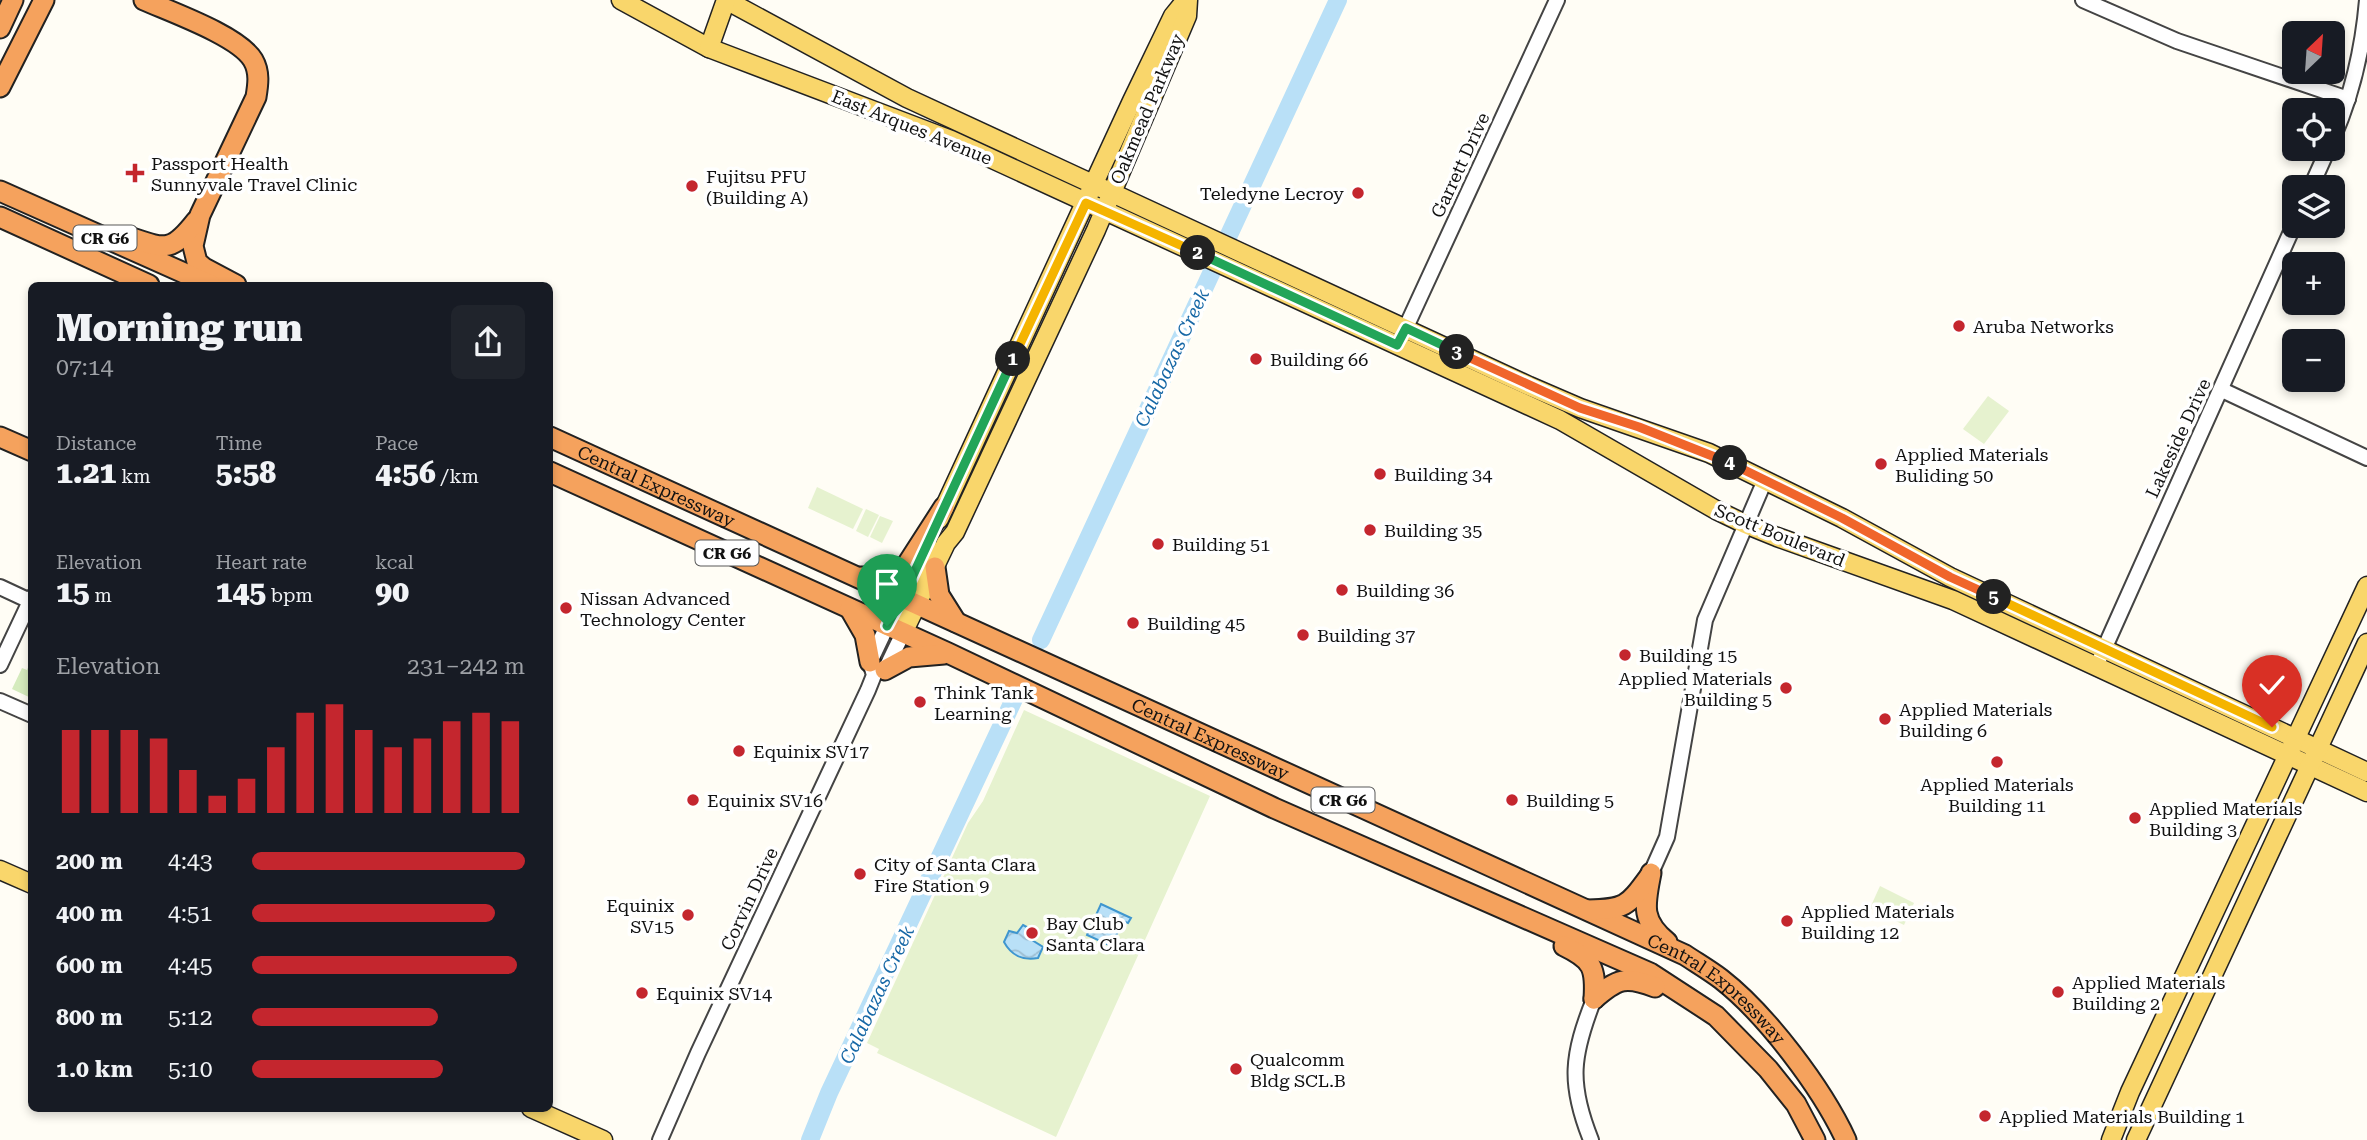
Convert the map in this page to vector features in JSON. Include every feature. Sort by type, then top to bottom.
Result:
[{"type":"highway","points":[[0,28],[13,0]]},
{"type":"highway","points":[[55,216],[156,246],[180,241],[200,215],[256,97],[258,77],[255,64],[246,51],[230,40],[144,0]]},
{"type":"highway","points":[[0,87],[44,2]]},
{"type":"highway","name":"CR G6","points":[[0,191],[204,282]]},
{"type":"highway","points":[[200,215],[193,246],[197,262],[230,282]]},
{"type":"highway","name":"CR G6","points":[[0,217],[141,282]]},
{"type":"highway","points":[[0,437],[28,449]]},
{"type":"highway","name":"Central Expressway","points":[[553,438],[1685,955],[1721,979],[1755,1011],[1828,1103],[1846,1140]]},
{"type":"highway","name":"Central Expressway","points":[[553,473],[948,653],[1274,808],[1650,973],[1716,1016],[1768,1069],[1796,1104],[1815,1140]]},
{"type":"highway","points":[[854,577],[888,576],[901,571],[944,507]]},
{"type":"highway","points":[[935,567],[939,595],[957,623]]},
{"type":"highway","points":[[850,609],[865,635],[876,669],[909,657],[948,653]]},
{"type":"highway","points":[[1584,910],[1613,909],[1627,904],[1651,873]]},
{"type":"highway","points":[[1651,873],[1646,904],[1649,923],[1661,937],[1685,955]]},
{"type":"highway","points":[[1450,884],[1468,900],[1584,957],[1592,965],[1594,973],[1594,999]]},
{"type":"highway","points":[[1594,999],[1606,988],[1625,979],[1637,980],[1655,987],[1682,998],[1768,1069]]},
{"type":"main road","name":"East Arques Avenue","points":[[621,0],[709,48],[951,140],[1104,211],[1208,248]]},
{"type":"main road","name":"East Arques Avenue","points":[[726,0],[907,98],[1103,188],[1208,248]]},
{"type":"main road","points":[[709,48],[726,0]]},
{"type":"main road","name":"Oakmead Parkway","points":[[909,602],[935,567],[960,520],[1104,211],[1103,188],[1173,16],[1187,0]]},
{"type":"main road","name":"Oakmead Parkway","points":[[895,629],[909,602],[944,507],[1086,203],[1103,188]]},
{"type":"main road","name":"Scott Boulevard","points":[[1208,248],[1406,328],[1580,408],[1709,453],[1842,518],[1950,577],[2367,772]]},
{"type":"main road","name":"Scott Boulevard","points":[[1230,258],[1397,345],[1560,420],[1745,524],[1953,600],[2367,792]]},
{"type":"main road","points":[[2111,1140],[2130,1091],[2367,586]]},
{"type":"main road","points":[[2136,1140],[2367,643]]},
{"type":"main road","points":[[0,870],[28,882]]},
{"type":"main road","points":[[540,1112],[603,1140]]},
{"type":"street","name":"Garrett Drive","points":[[1397,345],[1557,0]]},
{"type":"street","points":[[2083,0],[2177,41],[2348,99]]},
{"type":"street","points":[[2345,107],[2365,23],[2367,0]]},
{"type":"street","name":"Lakeside Drive","points":[[2098,667],[2103,647],[2222,390],[2288,238]]},
{"type":"street","points":[[2222,390],[2367,458]]},
{"type":"street","points":[[1651,873],[1667,837],[1705,620],[1765,480]]},
{"type":"street","points":[[0,587],[28,598]]},
{"type":"street","points":[[0,665],[28,605]]},
{"type":"street","name":"Corvin Drive","points":[[660,1140],[895,629]]},
{"type":"street","points":[[0,701],[28,713]]},
{"type":"street","points":[[1591,1140],[1580,1114],[1575,1086],[1579,1038],[1594,999]]},
{"type":"green space","points":[[1988,396],[2009,411],[1984,444],[1963,429]]},
{"type":"green space","points":[[817,487],[863,509],[853,529],[808,508]]},
{"type":"green space","points":[[866,509],[879,515],[868,537],[856,531]]},
{"type":"green space","points":[[880,516],[893,521],[882,543],[870,537]]},
{"type":"green space","points":[[22,668],[27,670],[28,668],[28,697],[12,689]]},
{"type":"green space","name":"Bay Club Santa Clara","points":[[1024,710],[1210,796],[1056,1137],[877,1053],[879,1049],[867,1043],[968,823],[983,801]]},
{"type":"green space","points":[[1880,886],[1914,903],[1904,925],[1870,908]]},
{"type":"water","points":[[1101,904],[1131,918],[1128,923],[1123,921],[1111,946],[1087,935]]},
{"type":"water","points":[[1023,925],[1034,931],[1032,940],[1043,947],[1038,958],[1018,956],[1004,942],[1009,931],[1017,933]]},
{"type":"waterway","name":"Calabazas Creek","points":[[1041,640],[1338,0]]},
{"type":"waterway","name":"Calabazas Creek","points":[[810,1140],[829,1093],[1015,697]]},
{"type":"place","name":"Passport Health Sunnyvale Travel Clinic","points":[[135,173]]},
{"type":"place","name":"Fujitsu PFU (Building A)","points":[[692,186]]},
{"type":"place","name":"Teledyne Lecroy","points":[[1358,193]]},
{"type":"place","name":"Aruba Networks","points":[[1959,326]]},
{"type":"place","name":"Building 66","points":[[1256,359]]},
{"type":"place","name":"Applied Materials Buliding 50","points":[[1881,464]]},
{"type":"place","name":"Building 34","points":[[1380,474]]},
{"type":"place","name":"Building 35","points":[[1370,530]]},
{"type":"place","name":"Building 51","points":[[1158,544]]},
{"type":"place","name":"Building 36","points":[[1342,590]]},
{"type":"place","name":"Nissan Advanced Technology Center","points":[[566,608]]},
{"type":"place","name":"Building 45","points":[[1133,623]]},
{"type":"place","name":"Building 37","points":[[1303,635]]},
{"type":"place","name":"Building 15","points":[[1625,655]]},
{"type":"place","name":"Applied Materials Building 5","points":[[1786,688]]},
{"type":"place","name":"Think Tank Learning","points":[[920,702]]},
{"type":"place","name":"Applied Materials Building 6","points":[[1885,719]]},
{"type":"place","name":"Equinix SV17","points":[[739,751]]},
{"type":"place","name":"Applied Materials Building 11","points":[[1997,762]]},
{"type":"place","name":"Equinix SV16","points":[[693,800]]},
{"type":"place","name":"Building 5","points":[[1512,800]]},
{"type":"place","name":"Applied Materials Building 3","points":[[2135,818]]},
{"type":"place","name":"City of Santa Clara Fire Station 9","points":[[860,874]]},
{"type":"place","name":"Equinix SV15","points":[[688,915]]},
{"type":"place","name":"Applied Materials Building 12","points":[[1787,921]]},
{"type":"place","name":"Bay Club Santa Clara","points":[[1032,933]]},
{"type":"place","name":"Applied Materials Building 2","points":[[2058,992]]},
{"type":"place","name":"Equinix SV14","points":[[642,993]]},
{"type":"place","name":"Qualcomm Bldg SCL.B","points":[[1236,1069]]},
{"type":"place","name":"Applied Materials Building 1","points":[[1985,1116]]},
{"type":"route","points":[[887,626],[1086,203],[1397,345],[1406,328],[1580,408],[1709,453],[1842,518],[1950,577],[2272,727]]}]
